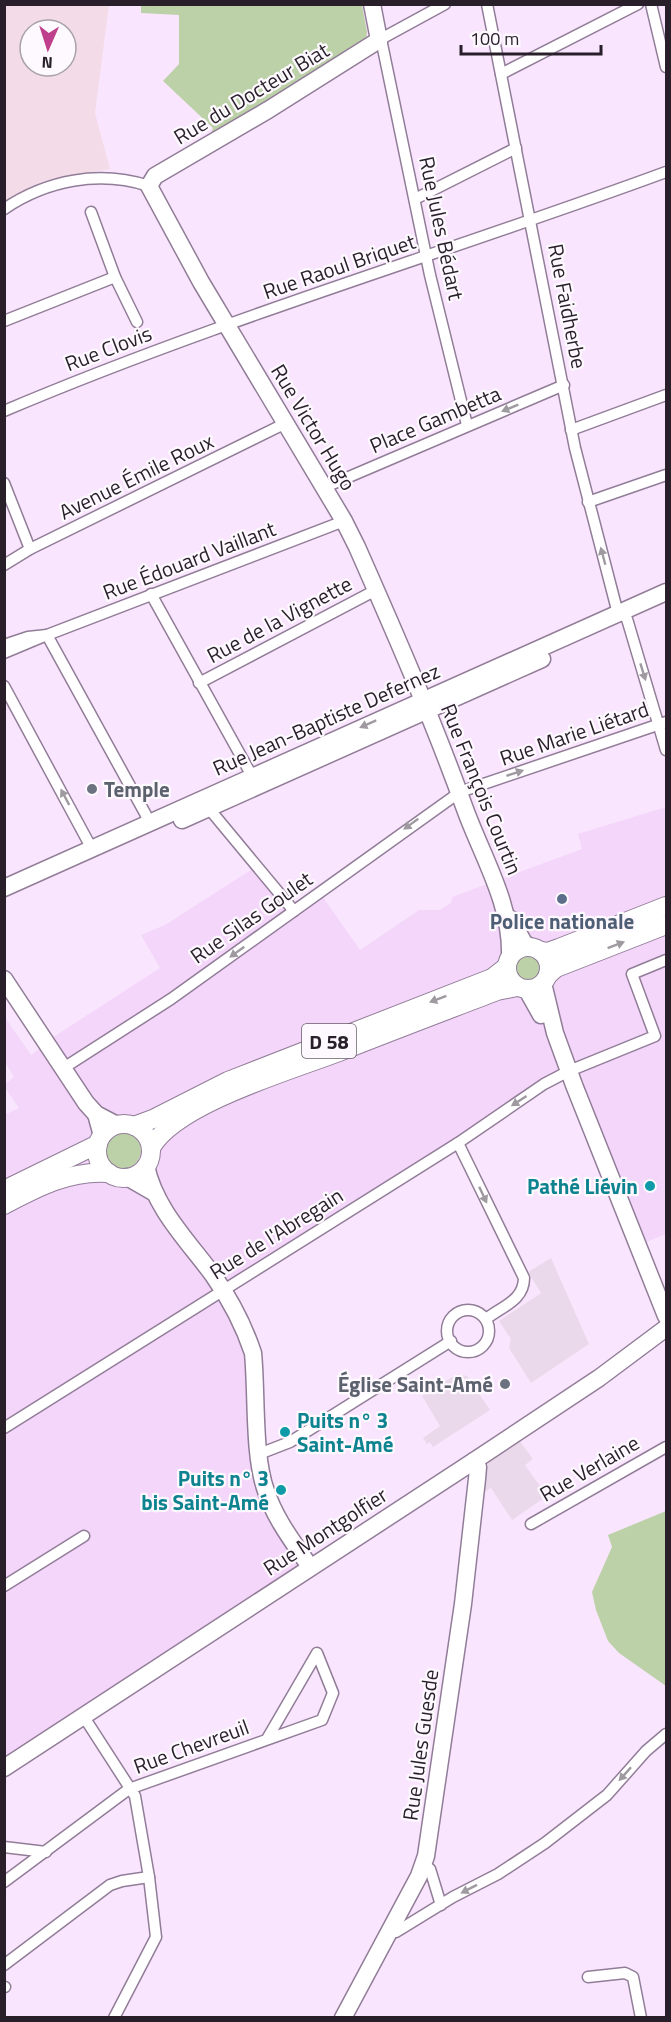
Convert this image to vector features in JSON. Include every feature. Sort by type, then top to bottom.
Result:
[{"type":"main road","points":[[666,906],[548,952],[519,949],[502,973],[511,982],[534,984],[556,968],[666,925]]},
{"type":"main road","points":[[534,984],[548,962],[535,949]]},
{"type":"main road","name":"D 58","points":[[126,1125],[171,1117],[199,1108],[502,973]]},
{"type":"main road","name":"D 58","points":[[151,1148],[171,1117]]},
{"type":"main road","points":[[4,1190],[126,1125],[147,1137],[151,1148],[146,1166],[137,1174],[77,1174],[57,1179],[4,1205]]},
{"type":"main road","points":[[100,1140],[99,1158],[118,1175]]},
{"type":"street","points":[[372,4],[380,40],[445,4]]},
{"type":"street","name":"Rue Faidherbe","points":[[487,4],[588,502],[623,616],[662,724],[666,750]]},
{"type":"street","points":[[501,74],[638,4]]},
{"type":"street","points":[[651,4],[666,67]]},
{"type":"street","name":"Rue du Docteur Biat","points":[[149,186],[155,176],[278,104],[380,40]]},
{"type":"street","name":"Rue Jules Bédart","points":[[380,40],[427,257],[467,425]]},
{"type":"street","points":[[415,199],[516,147]]},
{"type":"street","name":"Rue Raoul Briquet","points":[[226,323],[427,257],[666,172]]},
{"type":"street","points":[[4,209],[44,186],[75,181],[106,177],[149,186]]},
{"type":"street","name":"Rue Victor Hugo","points":[[149,186],[150,193],[344,521],[376,590],[424,706]]},
{"type":"street","points":[[91,212],[115,277],[137,322]]},
{"type":"street","points":[[4,321],[115,277]]},
{"type":"street","name":"Rue Clovis","points":[[4,411],[99,371],[226,323]]},
{"type":"street","name":"Place Gambetta","points":[[323,488],[564,385]]},
{"type":"street","points":[[572,430],[666,395]]},
{"type":"street","name":"Avenue Émile Roux","points":[[4,565],[30,549],[286,423]]},
{"type":"street","points":[[588,502],[666,475]]},
{"type":"street","points":[[4,483],[30,549]]},
{"type":"street","name":"Rue Édouard Vaillant","points":[[4,653],[344,521]]},
{"type":"street","name":"Rue de la Vignette","points":[[200,682],[376,590]]},
{"type":"street","name":"Rue Jean-Baptiste Defernez","points":[[4,898],[205,804],[623,616],[666,592]]},
{"type":"street","points":[[151,594],[252,776]]},
{"type":"street","name":"Rue Jean-Baptiste Defernez","points":[[623,616],[666,604]]},
{"type":"street","points":[[47,635],[146,815],[148,825]]},
{"type":"street","name":"Rue Édouard Vaillant","points":[[4,645],[28,637],[47,635]]},
{"type":"street","points":[[4,686],[92,849]]},
{"type":"street","name":"Rue Jean-Baptiste Defernez","points":[[4,888],[148,825],[205,804],[252,776],[424,706]]},
{"type":"street","name":"Rue François Courtin","points":[[424,706],[500,895]]},
{"type":"street","name":"Rue Marie Liétard","points":[[459,792],[662,724]]},
{"type":"street","name":"Rue Silas Goulet","points":[[62,1069],[171,999],[459,792]]},
{"type":"street","points":[[205,804],[294,911]]},
{"type":"street","points":[[500,895],[518,934],[535,949]]},
{"type":"street","points":[[500,895],[509,937],[502,973]]},
{"type":"street","name":"Rue de l'Abregain","points":[[4,1428],[458,1143],[544,1084],[569,1071],[655,1036],[632,974],[666,960]]},
{"type":"street","points":[[4,979],[46,1039],[62,1069],[96,1114],[100,1140]]},
{"type":"street","points":[[534,984],[666,1316]]},
{"type":"street","points":[[96,1114],[126,1125]]},
{"type":"street","points":[[458,1143],[524,1278],[524,1290],[518,1297],[486,1319]]},
{"type":"street","points":[[146,1166],[153,1192],[223,1289],[253,1353],[259,1454],[269,1499],[310,1567]]},
{"type":"street","points":[[118,1175],[153,1192]]},
{"type":"street","points":[[468,1309],[478,1312],[486,1319],[489,1335],[479,1350],[462,1353],[451,1341],[445,1331],[448,1320],[456,1312],[468,1309]]},
{"type":"street","name":"Rue Montgolfier","points":[[4,1768],[599,1378],[666,1328]]},
{"type":"street","points":[[259,1454],[290,1442],[451,1341]]},
{"type":"street","name":"Rue Verlaine","points":[[531,1524],[666,1447]]},
{"type":"street","name":"Rue Jules Guesde","points":[[343,2018],[423,1864],[463,1604],[477,1479],[477,1467],[474,1461]]},
{"type":"street","points":[[4,1586],[84,1536]]},
{"type":"street","name":"Rue Chevreuil","points":[[4,1882],[129,1789],[322,1720],[333,1693],[317,1653],[267,1739]]},
{"type":"street","points":[[84,1717],[135,1796],[149,1877],[156,1937],[114,2018]]},
{"type":"street","points":[[389,1931],[396,1932],[498,1874],[545,1843],[607,1795],[646,1751],[666,1734]]},
{"type":"street","points":[[4,1846],[46,1852]]},
{"type":"street","points":[[423,1864],[430,1869],[441,1905]]},
{"type":"street","points":[[4,1965],[110,1885],[149,1877]]},
{"type":"street","points":[[588,1977],[625,1973],[633,1977],[641,2018]]},
{"type":"shaded area","points":[[5,5],[109,5],[95,113],[110,169],[44,181],[5,205]]},
{"type":"shaded area","points":[[666,807],[666,1234],[639,1245],[569,1072],[223,1289],[248,1339],[261,1468],[310,1567],[5,1763],[4,1115],[19,1108],[5,1088],[5,1084],[14,1077],[5,1062],[4,1016],[31,1055],[55,1036],[160,968],[141,935],[165,925],[257,866],[294,911],[320,893],[360,950],[419,910],[440,910],[451,903],[452,897],[582,849],[578,834]]},
{"type":"shaded area","points":[[551,1258],[589,1344],[531,1383],[509,1348],[511,1339],[499,1321],[541,1293],[528,1272]]},
{"type":"shaded area","points":[[457,1374],[467,1376],[490,1410],[433,1447],[423,1438],[440,1426],[422,1396]]},
{"type":"shaded area","points":[[519,1440],[533,1459],[525,1465],[547,1496],[512,1520],[491,1488],[483,1493],[486,1467],[491,1459]]},
{"type":"green space","points":[[141,4],[362,5],[367,32],[366,42],[211,133],[213,128],[163,81],[179,64],[179,15],[141,13]]},
{"type":"green space","points":[[528,954],[534,955],[542,963],[542,975],[534,983],[528,984],[522,983],[514,975],[513,969],[514,963],[522,955]]},
{"type":"green space","points":[[122,1131],[136,1136],[141,1150],[136,1164],[122,1169],[108,1164],[103,1150],[108,1136]]},
{"type":"green space","points":[[666,1511],[666,1686],[619,1653],[608,1641],[592,1592],[612,1547],[608,1535]]},
{"type":"place","name":"Temple","points":[[92,789]]},
{"type":"place","name":"Police nationale","points":[[562,899]]},
{"type":"place","name":"Pathé Liévin","points":[[650,1186]]},
{"type":"place","name":"Église Saint-Amé","points":[[505,1384]]},
{"type":"place","name":"Puits n° 3 Saint-Amé","points":[[285,1432]]},
{"type":"place","name":"Puits n° 3 bis Saint-Amé","points":[[281,1490]]}]
